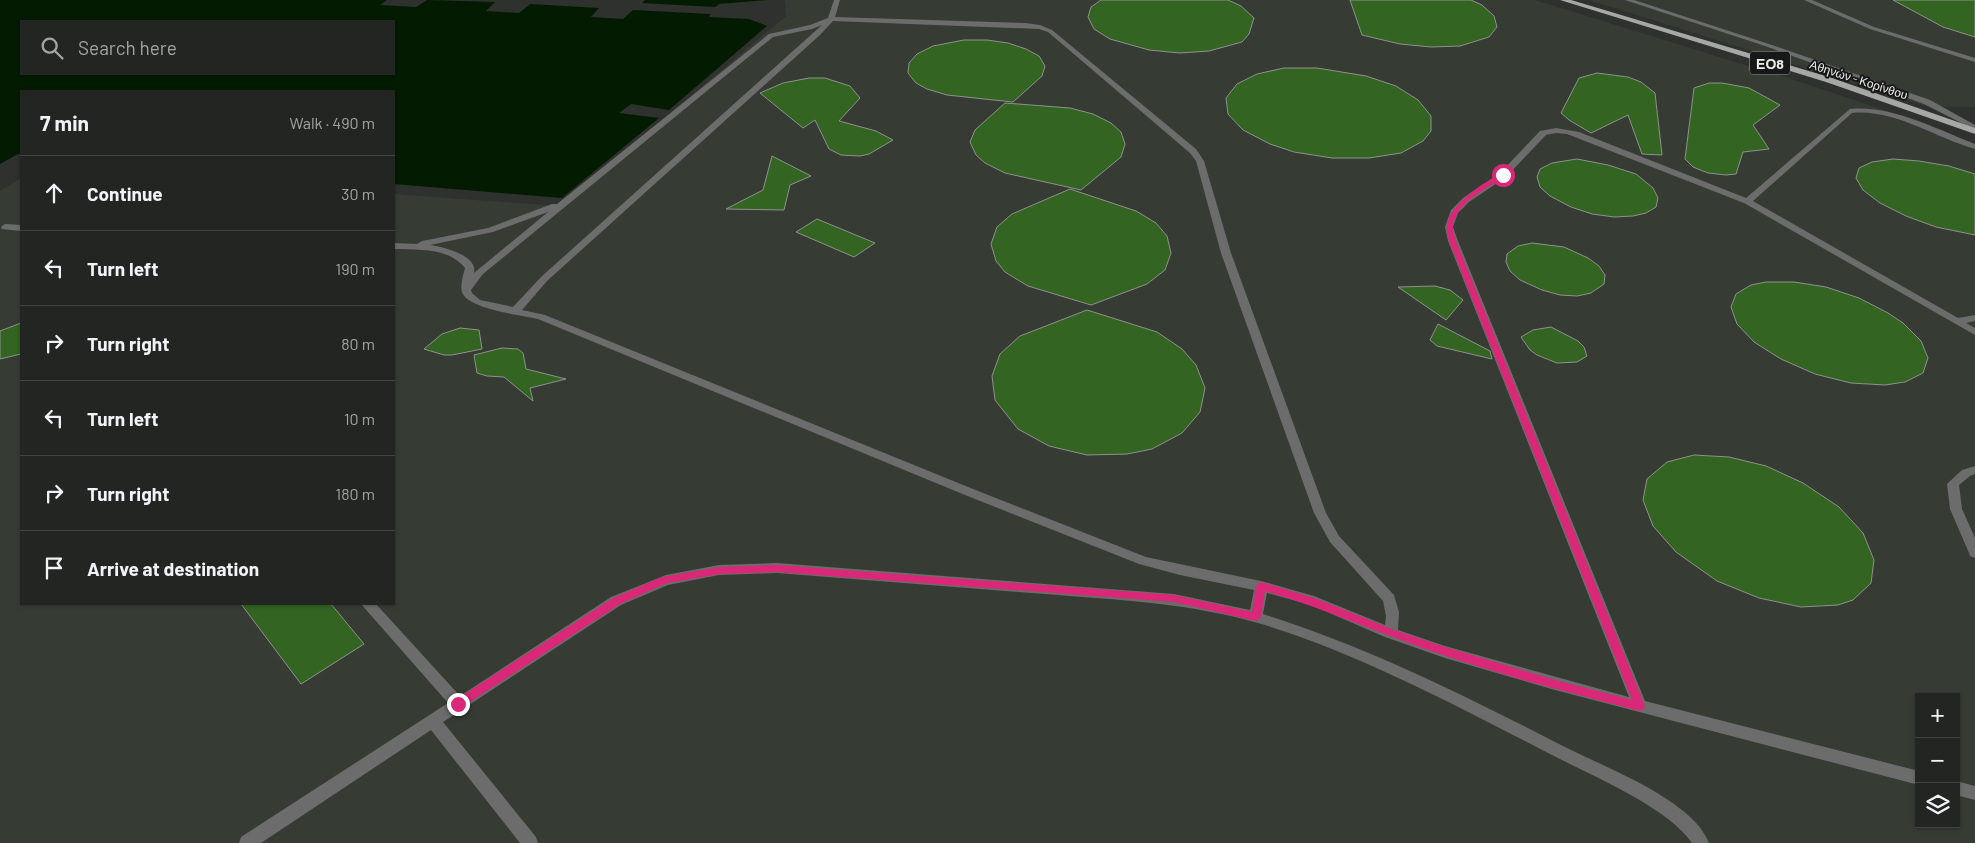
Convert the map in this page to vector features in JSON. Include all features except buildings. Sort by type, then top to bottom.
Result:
[{"type":"main road","name":"Αθηνών - Κορίνθου","points":[[1564,0],[1829,80],[1975,130]]},
{"type":"lane","points":[[516,310],[544,279],[818,34],[831,19],[837,0]]},
{"type":"lane","points":[[1628,0],[1927,102],[1975,130]]},
{"type":"lane","points":[[1807,0],[1838,15],[1872,28],[1975,60]]},
{"type":"lane","points":[[467,292],[479,272],[762,40],[781,32],[812,27],[831,19],[1025,24],[1040,27],[1050,31],[1193,151],[1200,160],[1226,253],[1320,513],[1334,538],[1389,599],[1393,610],[1393,622],[1390,633]]},
{"type":"lane","points":[[1747,200],[1850,111],[1858,109],[1881,113],[1975,147]]},
{"type":"lane","points":[[1640,706],[1453,241],[1449,226],[1454,212],[1466,200],[1503,175],[1543,133],[1551,130],[1576,134],[1747,200],[1975,332]]},
{"type":"lane","points":[[408,247],[490,230],[550,208],[574,195]]},
{"type":"lane","points":[[5,227],[20,228]]},
{"type":"lane","points":[[395,246],[454,254],[466,260],[470,268],[466,285],[467,292],[477,302],[541,317],[1136,558],[1180,570],[1261,586],[1314,601],[1390,633],[1504,670],[1915,777]]},
{"type":"lane","points":[[1957,322],[1975,318]]},
{"type":"lane","points":[[1975,470],[1966,473],[1952,484],[1956,509],[1975,553]]},
{"type":"lane","points":[[247,843],[616,601],[666,580],[720,570],[777,568],[1174,599],[1256,617],[1300,631],[1379,663],[1512,727],[1668,809],[1691,828],[1701,843]]},
{"type":"lane","points":[[1256,617],[1261,586]]},
{"type":"lane","points":[[369,605],[458,704]]},
{"type":"lane","points":[[433,721],[530,843]]},
{"type":"lane","points":[[1960,789],[1975,793]]},
{"type":"shaded area","points":[[0,0],[387,0],[380,5],[416,7],[427,0],[495,2],[486,11],[519,13],[530,4],[599,8],[591,17],[623,19],[633,10],[710,14],[709,17],[749,19],[767,26],[669,110],[631,104],[619,113],[659,118],[562,198],[395,184],[395,90],[20,90],[20,154],[0,164]]},
{"type":"shaded area","points":[[645,0],[768,0],[719,4],[715,7],[642,3]]},
{"type":"shaded area","points":[[785,0],[1535,0],[1794,80],[1902,116],[1975,144],[1975,843],[0,843],[0,191],[20,179],[20,605],[395,605],[395,194],[559,206],[786,16]]},
{"type":"shaded area","points":[[1589,0],[1975,0],[1975,107],[1926,106]]},
{"type":"route","points":[[458,704],[616,601],[666,580],[720,570],[777,568],[1174,599],[1256,617],[1261,586],[1314,601],[1390,633],[1445,652],[1640,706],[1453,241],[1449,226],[1454,212],[1466,200],[1503,175]]}]
